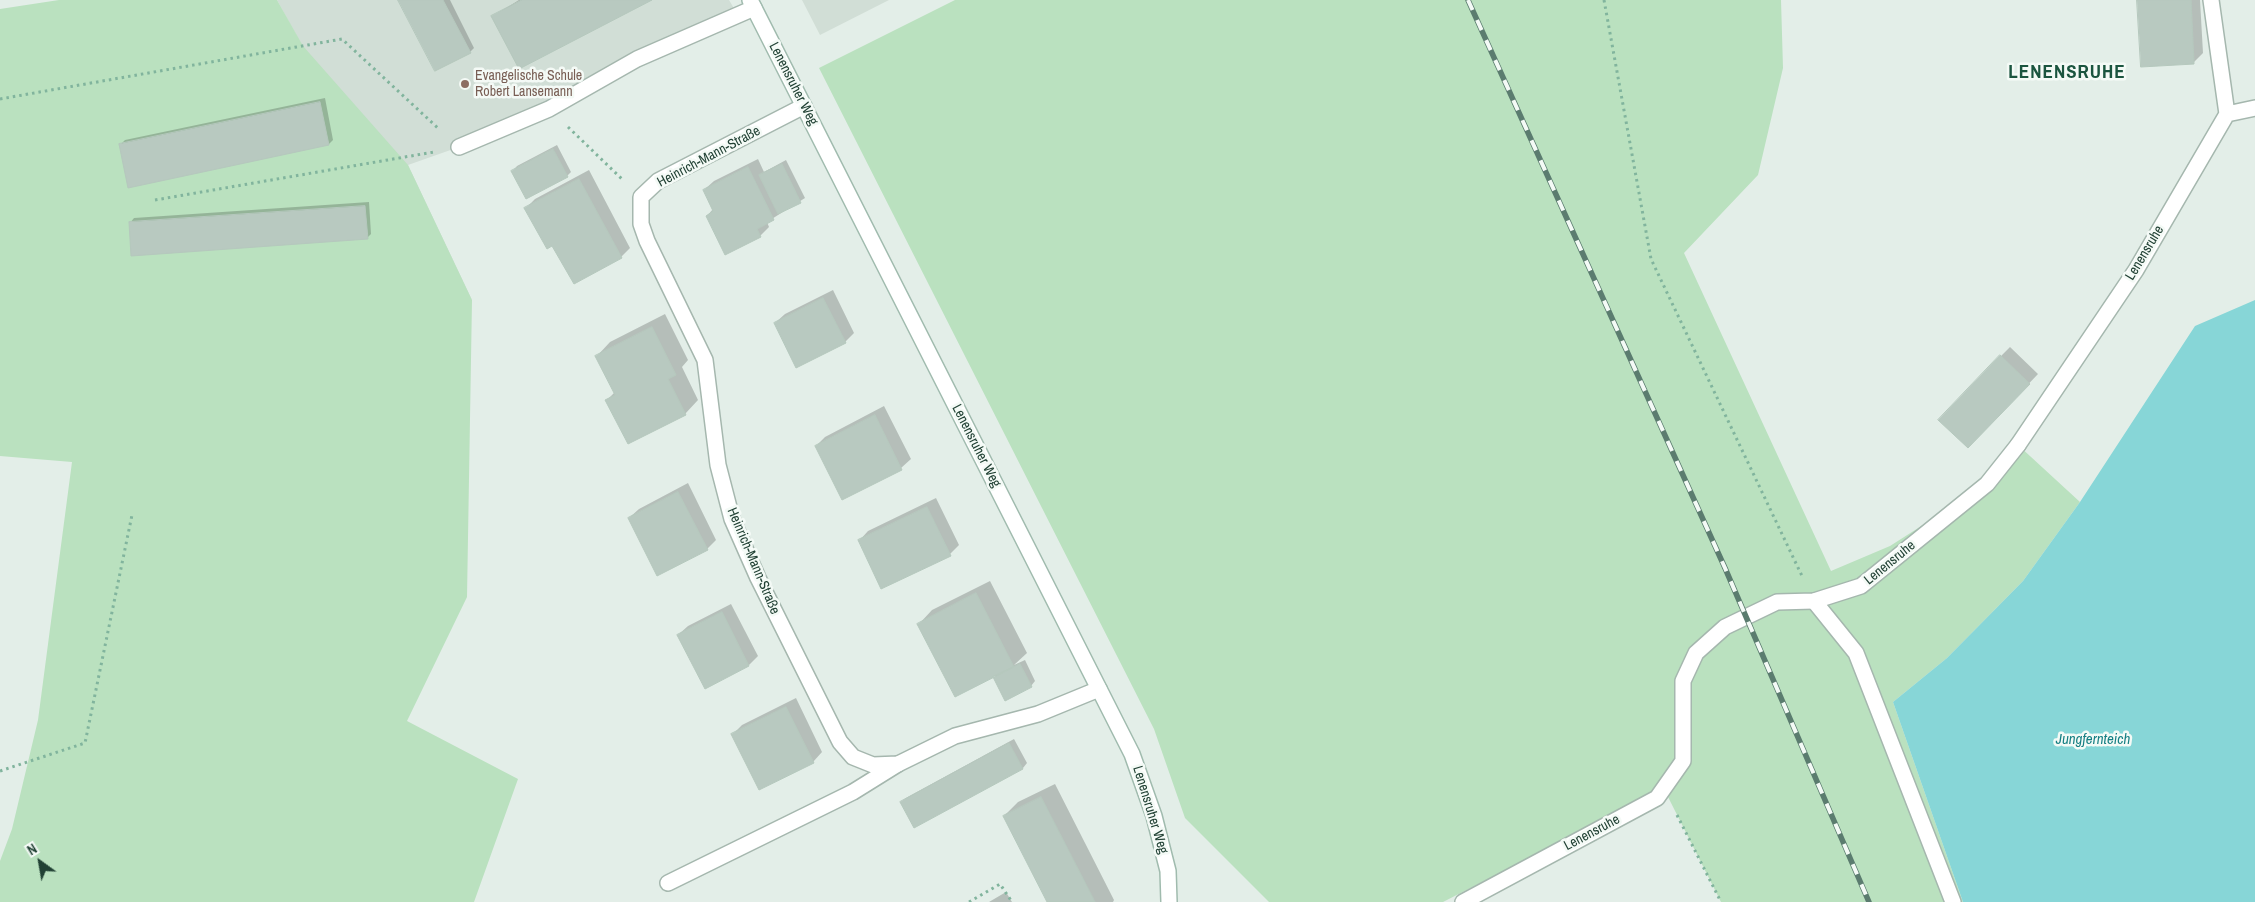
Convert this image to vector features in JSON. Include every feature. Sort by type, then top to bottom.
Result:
[{"type":"street","points":[[2211,0],[2227,114],[2255,108]]},
{"type":"street","points":[[459,147],[549,109],[637,60],[752,4]]},
{"type":"street","name":"Lenensruher Weg","points":[[752,4],[1132,754],[1154,816],[1168,871],[1169,902]]},
{"type":"street","name":"Heinrich-Mann-Straße","points":[[804,106],[658,181],[641,197],[641,224],[647,241],[705,360],[718,465],[732,519],[758,578],[840,742],[853,757],[873,765],[898,764],[955,736],[1038,714],[1099,689]]},
{"type":"street","name":"Lenensruhe","points":[[1463,902],[1657,798],[1683,761],[1683,681],[1696,653],[1725,627],[1777,602],[1814,601],[1861,586],[1987,484],[2018,445],[2136,270],[2227,114]]},
{"type":"street","points":[[1814,601],[1856,654],[1953,902]]},
{"type":"street","points":[[668,883],[853,792],[898,764]]},
{"type":"path","points":[[1604,0],[1651,259],[1814,601]]},
{"type":"path","points":[[0,99],[342,39],[459,147]]},
{"type":"path","points":[[549,109],[641,197]]},
{"type":"path","points":[[155,200],[459,147]]},
{"type":"path","points":[[0,771],[85,743],[132,515]]},
{"type":"path","points":[[1665,789],[1721,902]]},
{"type":"path","points":[[969,902],[1000,884],[1012,902]]},
{"type":"shaded area","name":"Evangelische Schule Robert Lansemann","points":[[277,0],[729,0],[742,22],[726,20],[459,147],[408,165],[472,300],[302,46]]},
{"type":"shaded area","points":[[802,0],[889,0],[820,35]]},
{"type":"green space","points":[[59,0],[277,0],[303,46],[408,165],[472,300],[467,597],[407,721],[518,779],[474,902],[0,902],[0,861],[12,829],[38,720],[72,462],[0,456],[0,9]]},
{"type":"green space","points":[[955,0],[1781,0],[1783,68],[1758,175],[1684,253],[1831,571],[1890,546],[1987,484],[2018,445],[2080,502],[2023,581],[1947,658],[1893,702],[1963,902],[1721,902],[1664,789],[1443,902],[1269,902],[1185,818],[1154,729],[819,68]]},
{"type":"water","name":"Jungfernteich","points":[[2255,300],[2255,902],[1963,902],[1893,702],[1947,658],[2023,581],[2080,502],[2195,326]]},
{"type":"building","points":[[398,0],[443,0],[471,53],[435,71]]},
{"type":"building","points":[[522,0],[652,0],[519,69],[491,16]]},
{"type":"building","points":[[2137,0],[2191,0],[2194,64],[2141,67]]},
{"type":"building","points":[[320,102],[329,145],[128,188],[119,144]]},
{"type":"building","points":[[553,149],[568,177],[526,199],[511,171]]},
{"type":"building","points":[[782,164],[801,203],[778,214],[759,175]]},
{"type":"building","points":[[748,167],[774,220],[757,229],[761,237],[725,255],[706,216],[713,211],[703,190]]},
{"type":"building","points":[[579,179],[622,258],[574,284],[552,246],[547,249],[524,208]]},
{"type":"building","points":[[365,206],[368,239],[131,256],[129,222]]},
{"type":"building","points":[[823,298],[846,343],[796,368],[774,323]]},
{"type":"building","points":[[652,327],[676,375],[668,379],[686,415],[628,444],[605,400],[615,395],[595,356]]},
{"type":"building","points":[[2000,355],[2030,384],[1968,448],[1938,420]]},
{"type":"building","points":[[875,415],[902,470],[842,500],[815,446]]},
{"type":"building","points":[[678,492],[708,550],[657,576],[628,518]]},
{"type":"building","points":[[927,507],[951,556],[881,589],[858,540]]},
{"type":"building","points":[[976,593],[1014,667],[955,697],[917,624]]},
{"type":"building","points":[[722,612],[749,666],[705,689],[677,635]]},
{"type":"building","points":[[1020,664],[1032,687],[1005,701],[993,677]]},
{"type":"building","points":[[786,707],[814,763],[759,790],[731,734]]},
{"type":"building","points":[[1009,743],[1023,769],[914,828],[900,802]]},
{"type":"building","points":[[1041,797],[1095,902],[1047,902],[1003,816]]},
{"type":"railway","points":[[1468,0],[1725,568],[1869,902]]},
{"type":"place","name":"Evangelische Schule Robert Lansemann","points":[[465,84]]},
{"type":"district","name":"LENENSRUHE","points":[[2067,73]]}]
